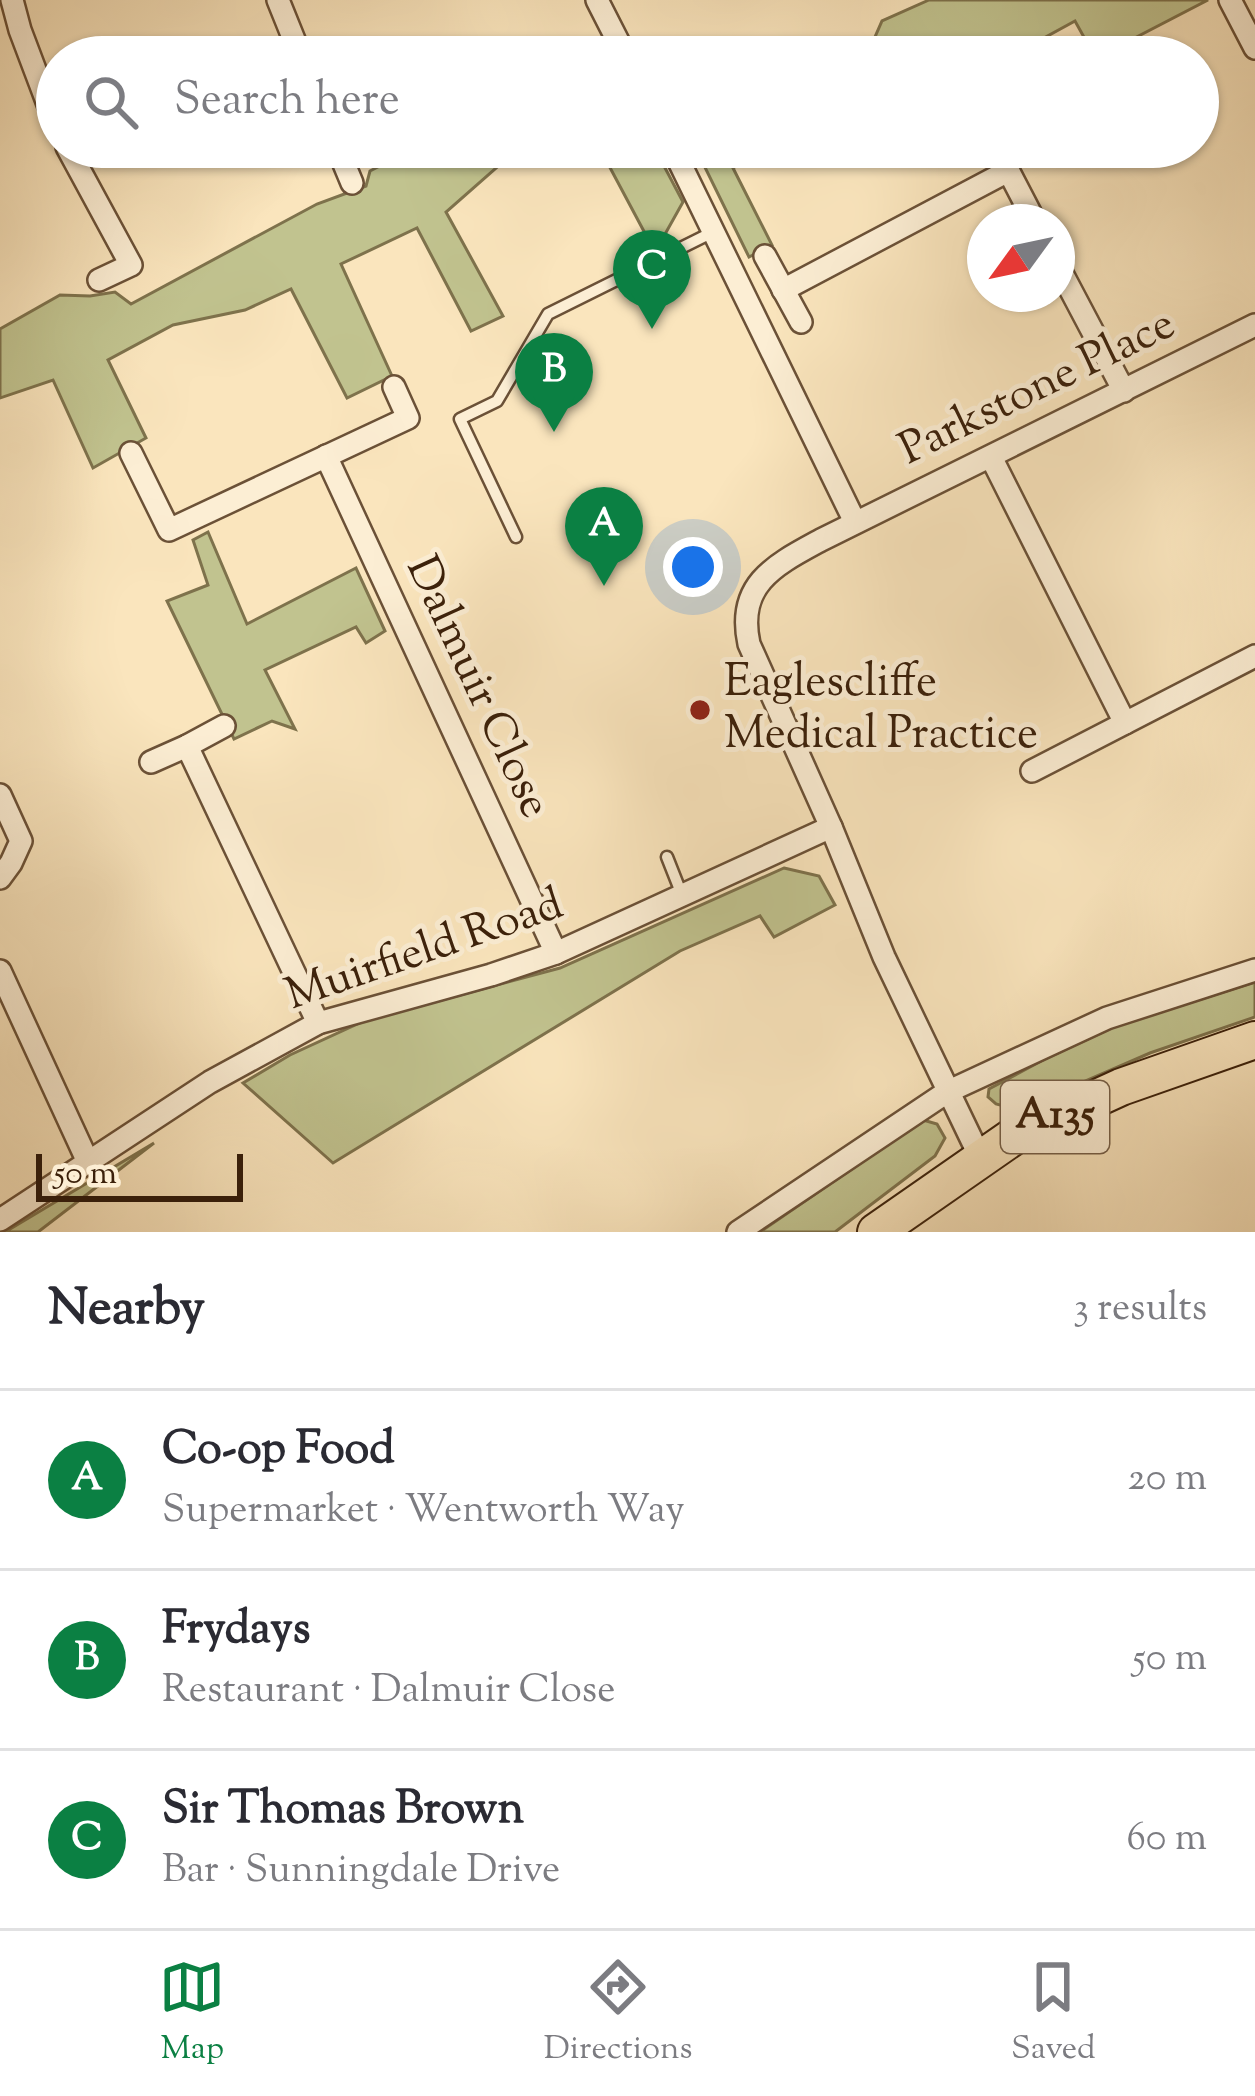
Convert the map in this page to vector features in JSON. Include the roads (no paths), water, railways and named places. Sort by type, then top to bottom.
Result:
[{"type":"main road","name":"A135","points":[[876,1232],[1014,1136],[1120,1087],[1255,1040]]},
{"type":"street","points":[[12,0],[36,73]]},
{"type":"street","points":[[278,0],[293,36]]},
{"type":"street","points":[[597,0],[615,36]]},
{"type":"street","points":[[1230,0],[1255,48]]},
{"type":"street","points":[[78,168],[131,265],[99,280]]},
{"type":"street","points":[[346,168],[352,183]]},
{"type":"street","points":[[682,168],[855,522]]},
{"type":"street","points":[[1006,168],[1025,204]]},
{"type":"street","points":[[783,290],[1008,171]]},
{"type":"street","points":[[765,256],[801,322]]},
{"type":"street","points":[[1075,298],[1124,391]]},
{"type":"street","name":"Parkstone Place","points":[[980,1157],[884,957],[749,644],[746,617],[754,590],[771,568],[855,522],[1255,325]]},
{"type":"street","points":[[131,453],[169,530],[409,418],[394,387]]},
{"type":"street","name":"Dalmuir Close","points":[[326,456],[556,952]]},
{"type":"street","points":[[992,457],[1125,723]]},
{"type":"street","points":[[1032,771],[1255,656]]},
{"type":"street","points":[[152,762],[224,726]]},
{"type":"street","points":[[187,746],[318,1023]]},
{"type":"street","points":[[0,795],[21,841],[0,878]]},
{"type":"street","name":"Muirfield Road","points":[[0,1220],[210,1082],[318,1023],[556,952],[831,827]]},
{"type":"street","points":[[738,1232],[946,1092],[1107,1018],[1255,970]]},
{"type":"street","points":[[0,971],[88,1162]]},
{"type":"lane","points":[[516,537],[460,419],[497,401],[548,314],[713,232]]},
{"type":"lane","points":[[667,857],[682,896]]},
{"type":"place","name":"Sir Thomas Brown","points":[[652,329]]},
{"type":"place","name":"Frydays","points":[[554,432]]},
{"type":"place","name":"Co-op Food","points":[[604,586]]},
{"type":"place","name":"Eaglescliffe Medical Practice","points":[[700,710]]}]
